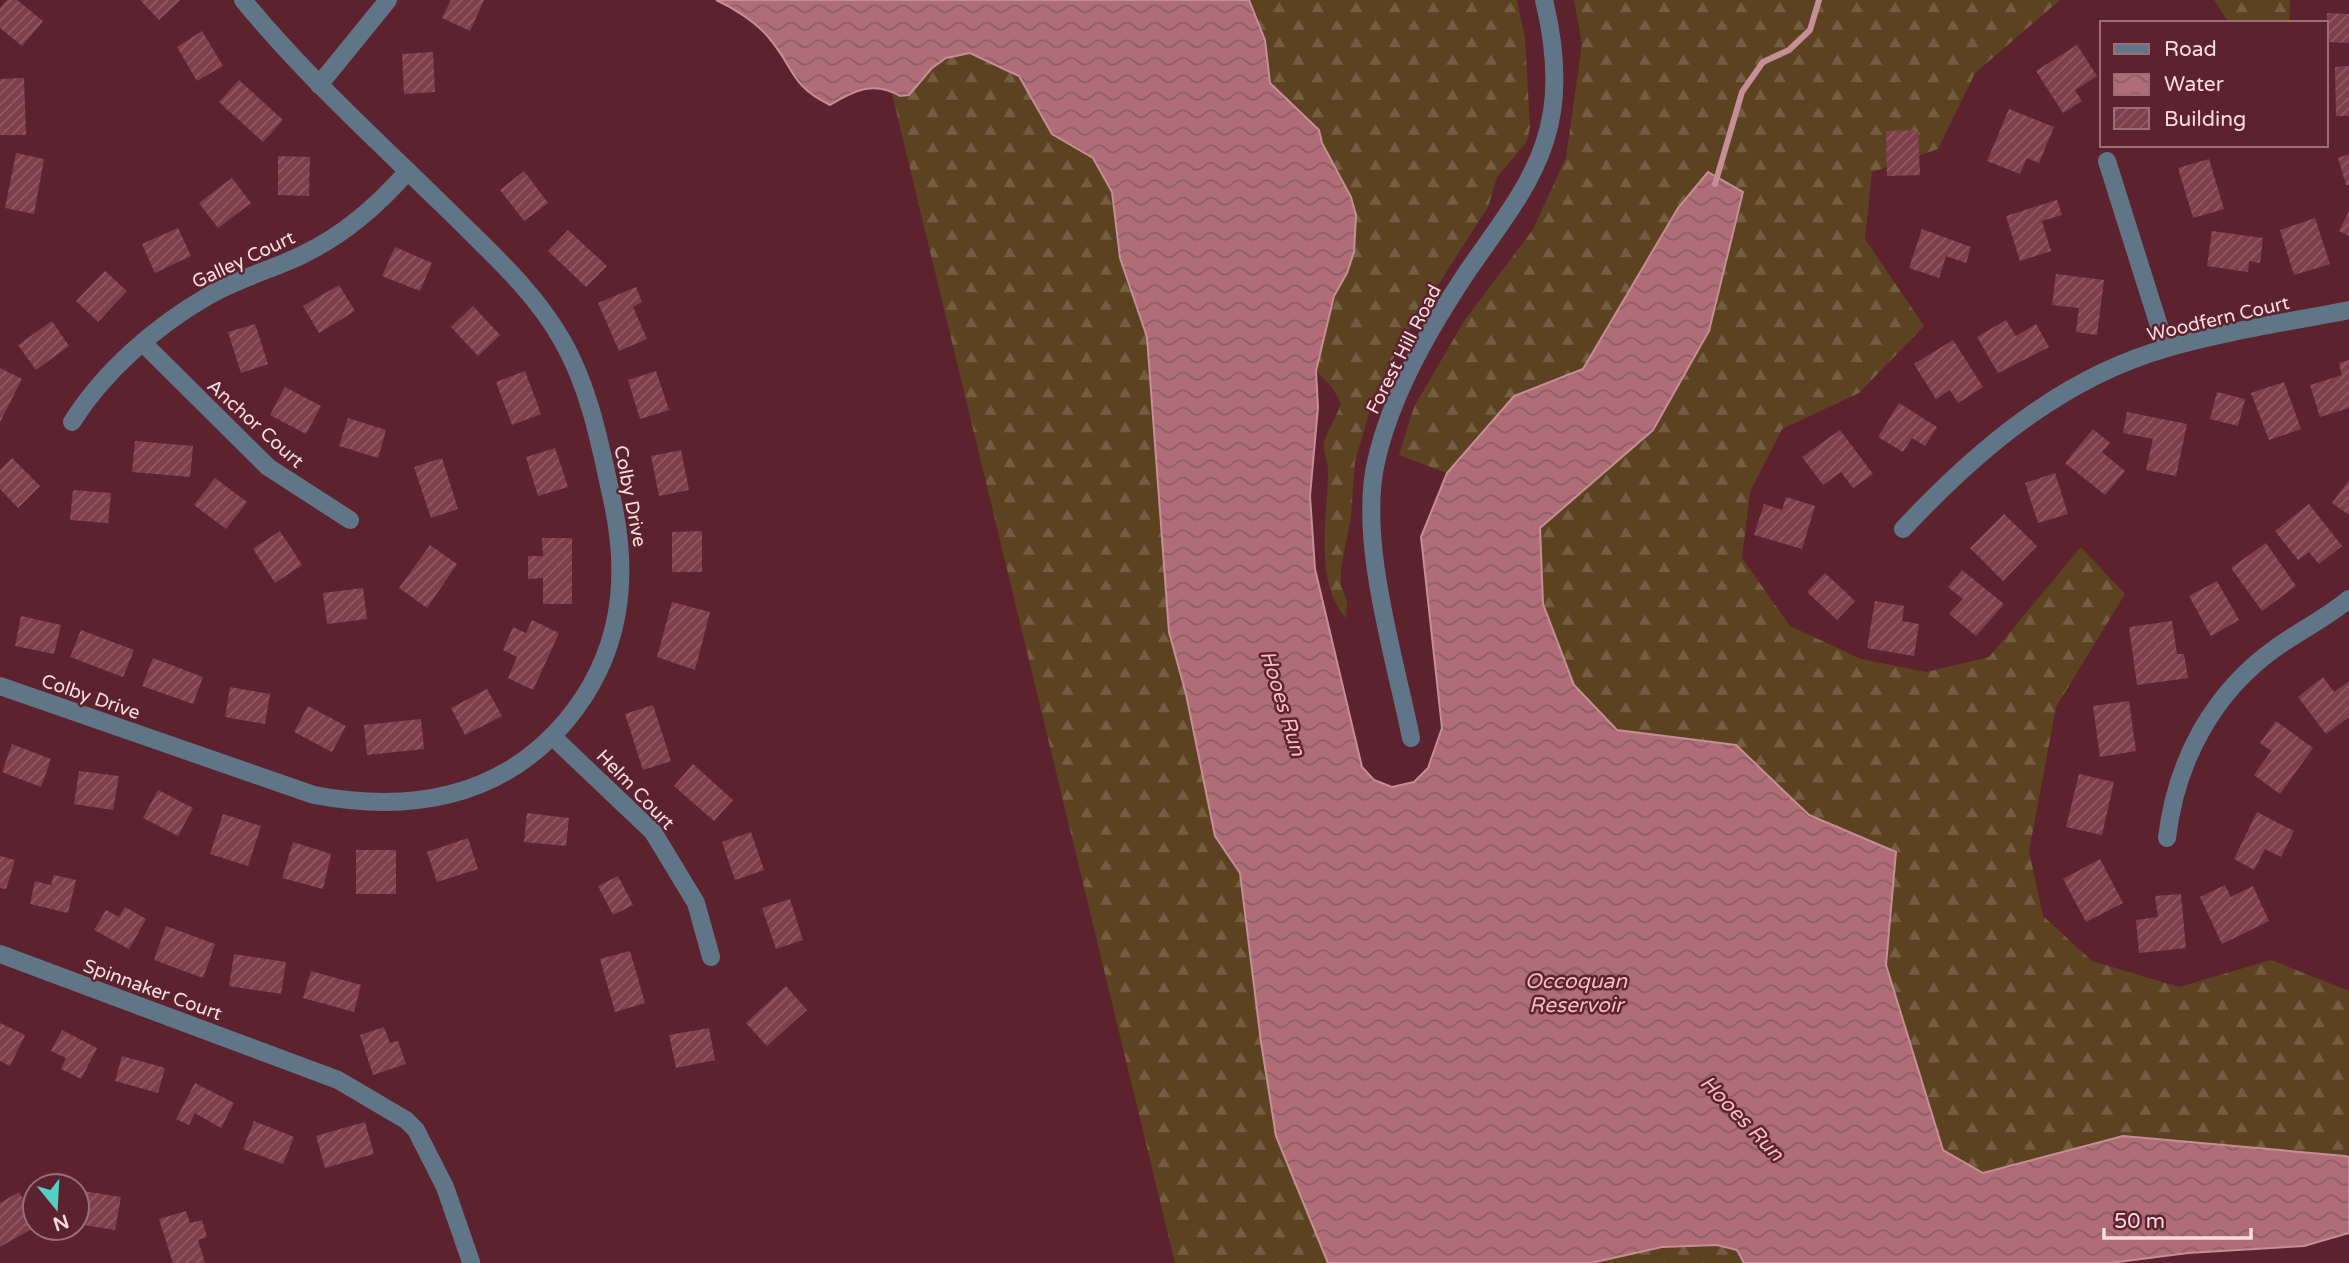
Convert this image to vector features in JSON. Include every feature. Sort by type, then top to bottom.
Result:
[{"type":"street","name":"Colby Drive","points":[[0,686],[314,795],[355,803],[416,802],[474,787],[503,773],[552,736],[568,719],[602,663],[620,601],[620,536],[592,412],[574,363],[541,307],[522,283],[319,85],[243,0]]},
{"type":"street","points":[[319,85],[388,0]]},
{"type":"street","name":"Forest Hill Road","points":[[1411,738],[1371,540],[1371,498],[1375,464],[1398,398],[1431,332],[1466,274],[1520,198],[1546,139],[1554,82],[1553,52],[1544,0]]},
{"type":"street","points":[[2107,161],[2166,348]]},
{"type":"street","name":"Galley Court","points":[[72,422],[95,390],[143,343],[209,296],[325,243],[356,223],[408,171]]},
{"type":"street","name":"Woodfern Court","points":[[1903,529],[1966,464],[2027,416],[2082,384],[2166,348],[2349,310]]},
{"type":"street","name":"Anchor Court","points":[[143,343],[268,467],[350,520]]},
{"type":"street","points":[[2167,838],[2177,783],[2190,751],[2220,702],[2251,667],[2269,653],[2346,607]]},
{"type":"street","name":"Helm Court","points":[[552,736],[653,832],[696,903],[711,957]]},
{"type":"street","name":"Spinnaker Court","points":[[0,954],[338,1080],[411,1125],[445,1187],[471,1262]]},
{"type":"green space","points":[[1249,0],[1517,0],[1525,38],[1530,127],[1527,141],[1497,177],[1488,207],[1403,339],[1374,397],[1355,461],[1351,517],[1341,568],[1341,586],[1347,601],[1346,618],[1329,586],[1325,547],[1328,470],[1324,443],[1341,403],[1332,387],[1316,371],[1334,296],[1347,273],[1351,197],[1322,143],[1319,130],[1270,83],[1265,40]]},
{"type":"green space","points":[[1574,0],[2060,0],[1975,73],[1938,149],[1872,172],[1865,239],[1924,326],[1859,393],[1782,429],[1750,492],[1742,558],[1790,626],[1861,659],[1926,672],[1989,657],[2081,547],[2125,594],[2056,707],[2029,851],[2043,916],[2092,961],[2179,987],[2271,960],[2349,991],[2349,1157],[2123,1136],[1983,1173],[1943,1150],[1886,965],[1895,852],[1809,815],[1736,745],[1617,730],[1574,686],[1543,604],[1540,528],[1654,430],[1709,331],[1678,208],[1583,369],[1514,396],[1447,473],[1399,455],[1414,407],[1464,321],[1532,231],[1566,158],[1582,44]]},
{"type":"green space","points":[[2214,0],[2290,0],[2289,21],[2228,21]]},
{"type":"green space","points":[[970,53],[1019,76],[1052,134],[1093,158],[1112,192],[1120,258],[1147,337],[1169,632],[1186,694],[1215,836],[1240,873],[1261,1042],[1316,1231],[1328,1263],[1175,1263],[891,90],[900,96],[906,94],[937,64]]},
{"type":"green space","points":[[1717,1245],[1737,1250],[1744,1263],[1591,1263],[1662,1247]]},
{"type":"water","name":"Occoquan Reservoir","points":[[716,0],[1249,0],[1265,40],[1270,83],[1319,130],[1322,143],[1351,197],[1356,215],[1354,252],[1347,273],[1334,296],[1316,371],[1318,407],[1310,496],[1315,569],[1362,767],[1374,780],[1392,787],[1414,782],[1428,768],[1442,728],[1421,537],[1447,473],[1514,396],[1583,369],[1678,208],[1708,172],[1743,192],[1709,331],[1653,430],[1540,528],[1543,604],[1574,685],[1617,730],[1736,745],[1809,815],[1896,852],[1886,965],[1943,1150],[1983,1173],[2123,1136],[2345,1156],[2349,1157],[2349,1233],[2304,1246],[2188,1253],[2110,1263],[1744,1263],[1737,1250],[1717,1245],[1662,1247],[1591,1263],[1328,1263],[1276,1136],[1261,1042],[1240,873],[1215,836],[1186,694],[1169,632],[1147,337],[1120,258],[1112,192],[1093,158],[1052,134],[1019,76],[970,53],[946,58],[932,68],[909,95],[900,96],[881,89],[864,89],[830,105],[800,83],[769,38],[758,27]]},
{"type":"building","points":[[7,0],[17,0],[43,21],[22,46],[0,28],[0,8]]},
{"type":"building","points":[[140,0],[180,0],[159,20]]},
{"type":"building","points":[[451,0],[484,0],[470,31],[442,18]]},
{"type":"building","points":[[2327,13],[2349,14],[2349,43],[2328,42]]},
{"type":"building","points":[[202,31],[223,66],[197,81],[177,47]]},
{"type":"building","points":[[2077,45],[2097,76],[2075,90],[2082,101],[2063,113],[2036,71]]},
{"type":"building","points":[[433,52],[435,92],[404,94],[402,54]]},
{"type":"building","points":[[2349,66],[2349,116],[2336,116],[2335,67]]},
{"type":"building","points":[[24,78],[26,135],[0,135],[0,79]]},
{"type":"building","points":[[239,80],[283,120],[263,142],[219,102]]},
{"type":"building","points":[[2009,109],[2054,127],[2039,163],[2027,158],[2020,174],[1987,161]]},
{"type":"building","points":[[1918,130],[1920,175],[1887,176],[1886,131]]},
{"type":"building","points":[[16,153],[44,159],[34,214],[5,208]]},
{"type":"building","points":[[2349,154],[2349,185],[2346,185],[2338,158]]},
{"type":"building","points":[[278,156],[310,157],[309,196],[278,195]]},
{"type":"building","points":[[2209,159],[2224,209],[2193,218],[2178,168]]},
{"type":"building","points":[[524,171],[548,203],[524,221],[500,190]]},
{"type":"building","points":[[232,178],[251,203],[218,228],[199,203]]},
{"type":"building","points":[[2057,200],[2062,215],[2042,221],[2051,251],[2020,261],[2006,216]]},
{"type":"building","points":[[2349,211],[2349,236],[2339,231]]},
{"type":"building","points":[[2315,218],[2330,264],[2294,275],[2280,230]]},
{"type":"building","points":[[178,228],[191,256],[155,273],[142,244]]},
{"type":"building","points":[[1922,229],[1971,247],[1966,263],[1946,256],[1939,278],[1909,268]]},
{"type":"building","points":[[568,230],[607,266],[586,287],[548,251]]},
{"type":"building","points":[[2212,231],[2263,238],[2260,263],[2249,261],[2248,272],[2207,266]]},
{"type":"building","points":[[395,247],[432,263],[420,291],[382,276]]},
{"type":"building","points":[[105,271],[127,291],[98,322],[76,301]]},
{"type":"building","points":[[2056,274],[2104,280],[2097,335],[2076,332],[2079,308],[2052,305]]},
{"type":"building","points":[[339,285],[355,311],[319,333],[303,306]]},
{"type":"building","points":[[636,287],[642,302],[633,307],[647,339],[619,351],[598,303]]},
{"type":"building","points":[[473,306],[500,335],[478,356],[451,327]]},
{"type":"building","points":[[2006,320],[2016,336],[2036,324],[2049,347],[1998,373],[1977,337]]},
{"type":"building","points":[[52,321],[69,346],[36,370],[18,345]]},
{"type":"building","points":[[255,324],[268,364],[241,373],[228,332]]},
{"type":"building","points":[[1953,340],[1983,387],[1958,403],[1950,390],[1936,399],[1914,364]]},
{"type":"building","points":[[2349,360],[2349,408],[2320,417],[2310,385],[2342,375],[2339,363]]},
{"type":"building","points":[[0,368],[22,379],[0,422]]},
{"type":"building","points":[[525,371],[541,414],[512,425],[496,382]]},
{"type":"building","points":[[656,371],[669,410],[640,419],[628,380]]},
{"type":"building","points":[[2284,382],[2301,429],[2269,440],[2251,393]]},
{"type":"building","points":[[285,387],[321,406],[306,434],[270,415]]},
{"type":"building","points":[[2217,392],[2245,399],[2238,426],[2210,419]]},
{"type":"building","points":[[1899,403],[1937,427],[1925,446],[1912,438],[1903,452],[1878,437]]},
{"type":"building","points":[[2127,412],[2187,424],[2176,476],[2146,470],[2153,439],[2123,433]]},
{"type":"building","points":[[348,418],[386,430],[378,458],[339,446]]},
{"type":"building","points":[[2093,429],[2110,443],[2102,452],[2125,471],[2105,495],[2065,463]]},
{"type":"building","points":[[1840,430],[1873,474],[1853,488],[1841,472],[1823,485],[1802,457]]},
{"type":"building","points":[[135,441],[193,446],[190,477],[132,472]]},
{"type":"building","points":[[555,448],[568,487],[538,496],[526,457]]},
{"type":"building","points":[[681,450],[689,490],[659,496],[651,456]]},
{"type":"building","points":[[12,458],[40,486],[18,508],[0,489],[0,470]]},
{"type":"building","points":[[442,458],[458,509],[431,518],[414,467]]},
{"type":"building","points":[[2055,473],[2068,514],[2038,523],[2025,483]]},
{"type":"building","points":[[215,478],[247,502],[226,529],[194,505]]},
{"type":"building","points":[[2349,480],[2349,515],[2332,503]]},
{"type":"building","points":[[73,490],[111,493],[108,523],[70,520]]},
{"type":"building","points":[[1786,497],[1815,506],[1802,549],[1754,535],[1764,504],[1782,510]]},
{"type":"building","points":[[2309,504],[2342,546],[2319,564],[2309,552],[2298,560],[2275,531]]},
{"type":"building","points":[[2004,514],[2037,546],[2003,581],[1970,548]]},
{"type":"building","points":[[280,531],[302,565],[275,583],[253,549]]},
{"type":"building","points":[[702,531],[702,572],[672,572],[672,532]]},
{"type":"building","points":[[542,538],[572,538],[572,604],[543,604],[543,578],[528,579],[528,556],[543,556]]},
{"type":"building","points":[[2266,543],[2296,586],[2262,611],[2231,568]]},
{"type":"building","points":[[430,545],[457,564],[427,608],[399,588]]},
{"type":"building","points":[[1962,570],[2004,604],[1976,636],[1949,614],[1963,599],[1948,587]]},
{"type":"building","points":[[1825,573],[1855,601],[1837,620],[1807,592]]},
{"type":"building","points":[[2217,581],[2239,620],[2211,636],[2189,596]]},
{"type":"building","points":[[363,588],[367,619],[327,624],[323,593]]},
{"type":"building","points":[[1875,601],[1904,606],[1902,621],[1919,624],[1914,656],[1867,648]]},
{"type":"building","points":[[672,602],[710,612],[695,670],[657,657]]},
{"type":"building","points":[[21,616],[61,625],[54,654],[15,646]]},
{"type":"building","points":[[532,620],[559,633],[533,690],[508,678],[517,657],[503,650],[513,627],[526,633]]},
{"type":"building","points":[[2172,621],[2177,654],[2184,654],[2188,678],[2137,685],[2129,627]]},
{"type":"building","points":[[81,630],[134,650],[123,677],[70,657]]},
{"type":"building","points":[[153,658],[203,677],[193,704],[142,686]]},
{"type":"building","points":[[2323,677],[2334,692],[2349,681],[2349,717],[2326,734],[2298,697]]},
{"type":"building","points":[[230,687],[270,694],[265,724],[225,717]]},
{"type":"building","points":[[487,689],[502,716],[465,735],[451,708]]},
{"type":"building","points":[[2129,701],[2136,751],[2100,757],[2093,706]]},
{"type":"building","points":[[653,705],[671,761],[643,770],[625,714]]},
{"type":"building","points":[[308,706],[346,726],[332,752],[294,732]]},
{"type":"building","points":[[421,719],[424,749],[367,755],[364,725]]},
{"type":"building","points":[[2276,721],[2313,748],[2280,794],[2254,775],[2271,751],[2260,743]]},
{"type":"building","points":[[12,744],[51,759],[41,787],[2,772]]},
{"type":"building","points":[[693,764],[733,800],[714,821],[674,786]]},
{"type":"building","points":[[79,771],[119,776],[113,810],[74,804]]},
{"type":"building","points":[[2079,774],[2114,782],[2102,835],[2066,827]]},
{"type":"building","points":[[158,790],[193,808],[178,836],[143,818]]},
{"type":"building","points":[[2257,812],[2294,831],[2281,857],[2265,849],[2254,870],[2234,859]]},
{"type":"building","points":[[527,813],[569,818],[566,846],[524,842]]},
{"type":"building","points":[[223,814],[261,826],[248,866],[210,854]]},
{"type":"building","points":[[751,832],[764,870],[735,880],[722,842]]},
{"type":"building","points":[[468,838],[478,869],[437,882],[427,852]]},
{"type":"building","points":[[293,842],[331,854],[323,889],[282,878]]},
{"type":"building","points":[[356,850],[396,850],[396,894],[356,894]]},
{"type":"building","points":[[0,856],[15,860],[6,889],[0,888]]},
{"type":"building","points":[[2100,859],[2123,903],[2086,922],[2063,879]]},
{"type":"building","points":[[54,875],[76,880],[68,913],[30,904],[35,881],[51,885]]},
{"type":"building","points":[[618,876],[633,905],[613,915],[598,886]]},
{"type":"building","points":[[2225,885],[2231,897],[2253,886],[2269,921],[2222,944],[2200,897]]},
{"type":"building","points":[[2181,894],[2186,948],[2139,953],[2136,920],[2158,917],[2155,896]]},
{"type":"building","points":[[790,899],[803,940],[776,949],[762,908]]},
{"type":"building","points":[[125,907],[146,919],[129,949],[94,930],[106,910],[119,917]]},
{"type":"building","points":[[166,926],[215,944],[203,978],[154,960]]},
{"type":"building","points":[[630,951],[645,1003],[615,1012],[600,959]]},
{"type":"building","points":[[234,954],[286,962],[281,994],[229,986]]},
{"type":"building","points":[[311,971],[361,985],[354,1012],[303,998]]},
{"type":"building","points":[[786,986],[807,1010],[767,1046],[746,1023]]},
{"type":"building","points":[[0,1023],[25,1035],[10,1066],[0,1061]]},
{"type":"building","points":[[384,1027],[390,1043],[398,1041],[406,1064],[373,1075],[360,1035]]},
{"type":"building","points":[[709,1028],[715,1060],[676,1068],[669,1035]]},
{"type":"building","points":[[62,1030],[97,1048],[81,1079],[61,1069],[66,1058],[51,1051]]},
{"type":"building","points":[[122,1056],[165,1068],[158,1093],[115,1081]]},
{"type":"building","points":[[195,1083],[234,1103],[221,1128],[195,1113],[189,1125],[176,1119]]},
{"type":"building","points":[[254,1121],[294,1137],[283,1164],[243,1149]]},
{"type":"building","points":[[365,1122],[374,1154],[325,1168],[316,1136]]},
{"type":"building","points":[[19,1192],[21,1196],[21,1235],[0,1247],[0,1203]]},
{"type":"building","points":[[91,1192],[121,1197],[115,1230],[91,1226]]},
{"type":"building","points":[[186,1211],[190,1223],[202,1220],[207,1237],[198,1240],[205,1263],[173,1263],[159,1219]]},
{"type":"waterway","points":[[1715,184],[1742,92],[1763,62],[1789,50],[1810,30],[1819,0]]},
{"type":"water label","name":"Hooes Run","points":[[1283,703]]},
{"type":"water label","name":"Hooes Run","points":[[1742,1118]]}]
